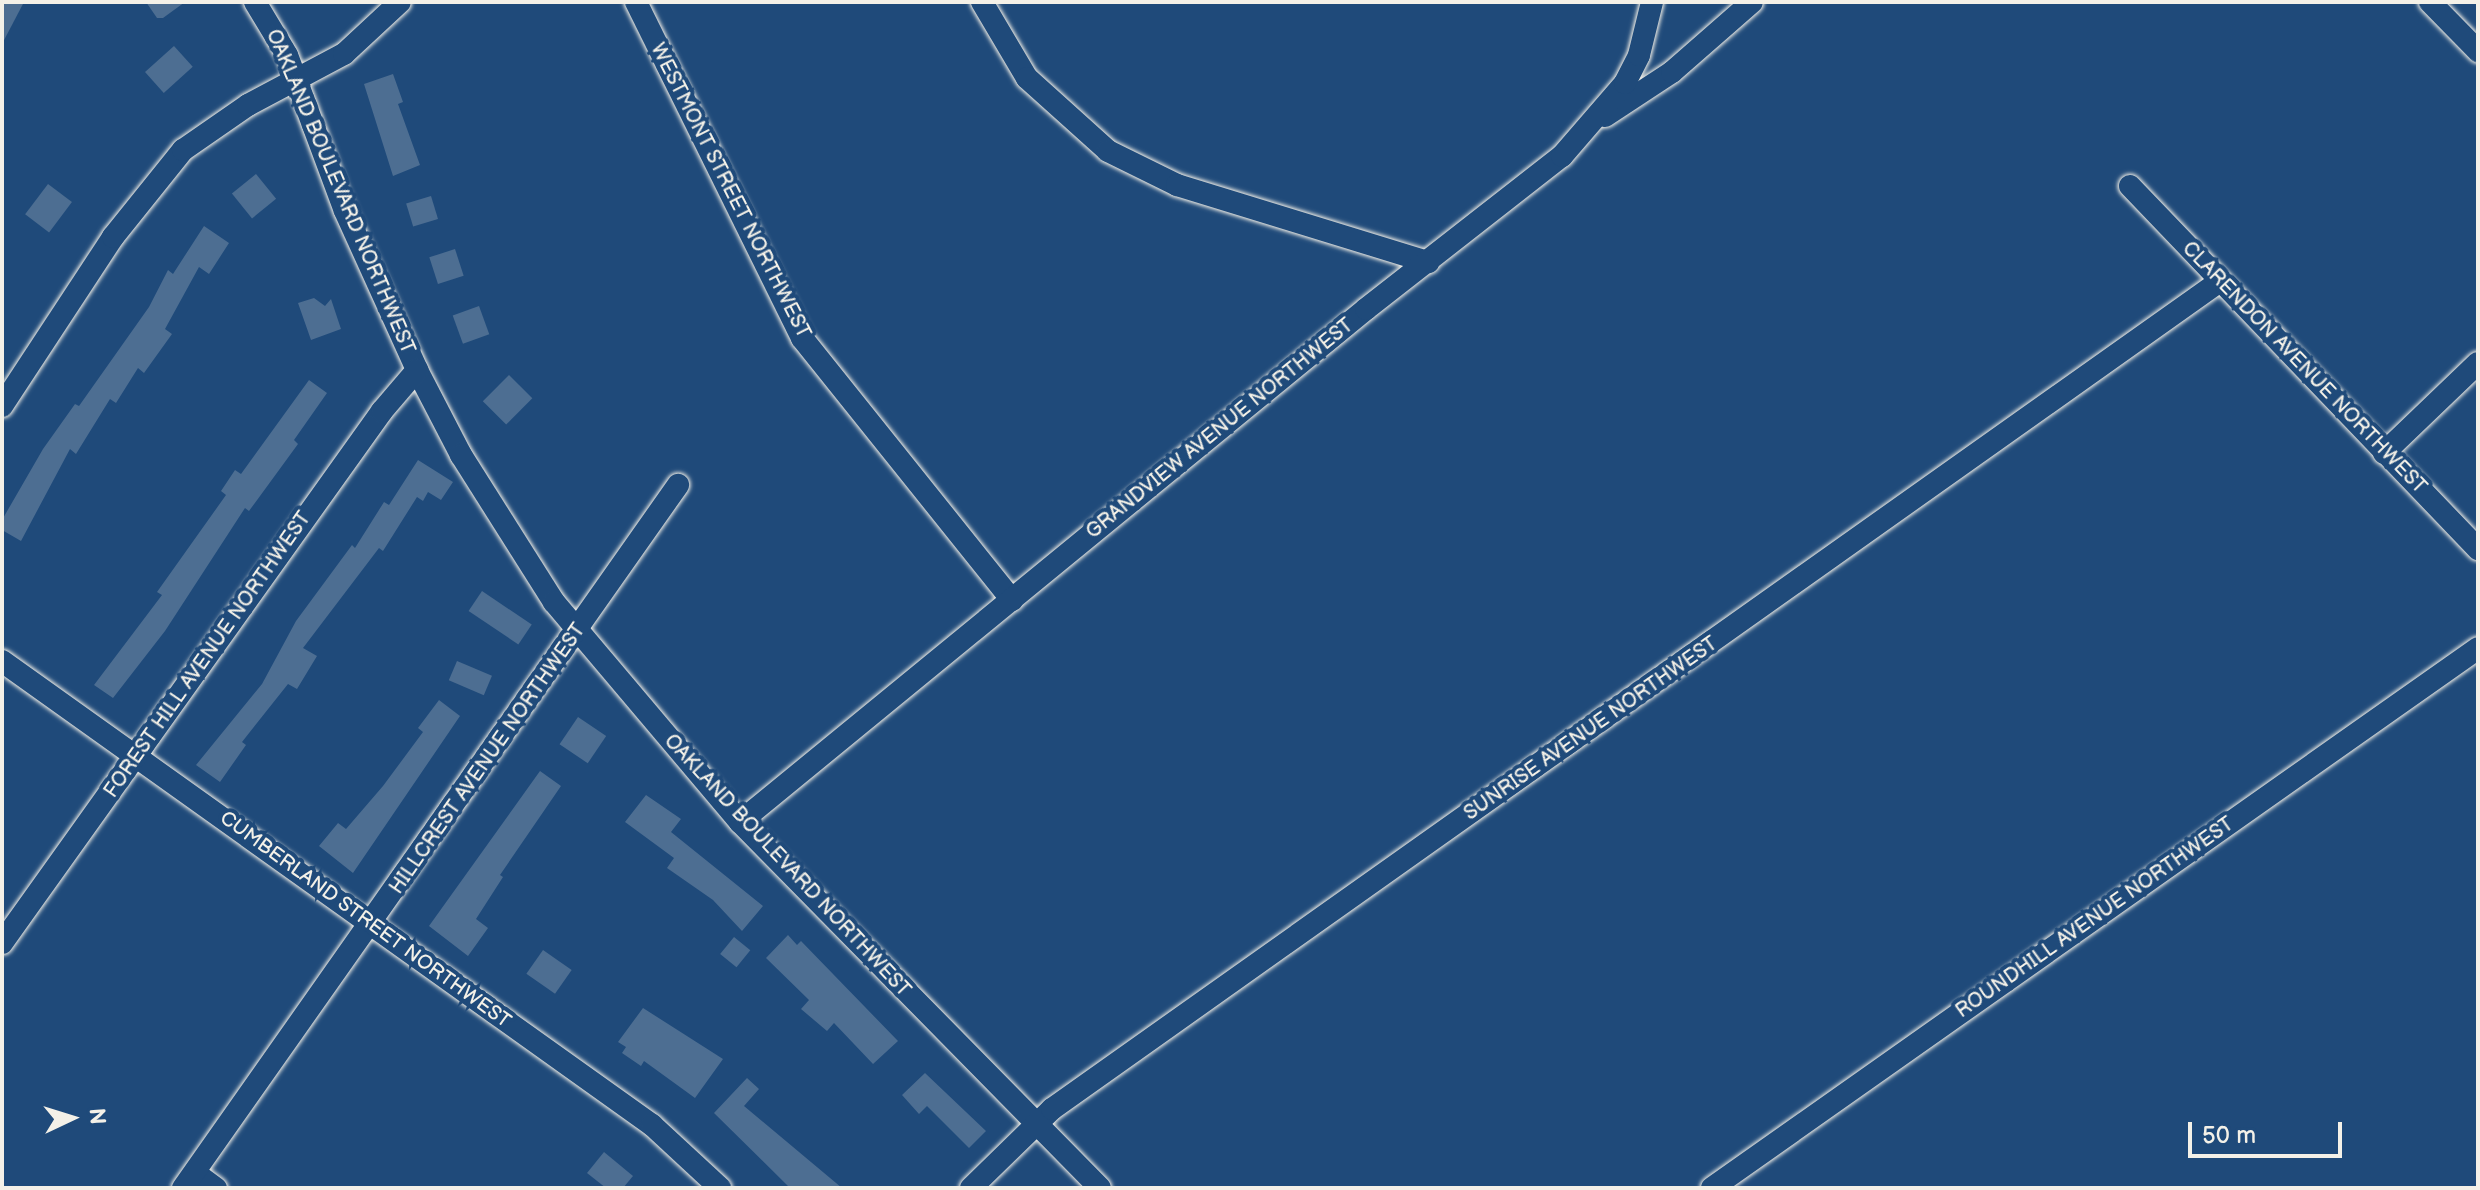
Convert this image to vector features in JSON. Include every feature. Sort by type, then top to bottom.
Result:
[{"type":"street","name":"OAKLAND BOULEVARD NORTHWEST","points":[[255,2],[298,81],[345,211],[417,370],[516,547],[578,633],[740,822],[1100,1188]]},
{"type":"street","points":[[2,406],[155,180],[210,128],[344,54],[400,2]]},
{"type":"street","name":"WESTMONT STREET NORTHWEST","points":[[636,2],[802,338],[1012,600]]},
{"type":"street","points":[[982,2],[1027,78],[1108,151],[1177,185],[1428,262]]},
{"type":"street","name":"GRANDVIEW AVENUE NORTHWEST","points":[[740,822],[1550,165],[1597,121],[1639,55],[1652,2]]},
{"type":"street","points":[[1597,121],[1672,72],[1752,2]]},
{"type":"street","points":[[2430,2],[2478,51]]},
{"type":"street","name":"CLARENDON AVENUE NORTHWEST","points":[[2130,186],[2478,549]]},
{"type":"street","name":"SUNRISE AVENUE NORTHWEST","points":[[971,1188],[1036,1123],[2220,281]]},
{"type":"street","points":[[2384,453],[2478,363]]},
{"type":"street","name":"FOREST HILL AVENUE NORTHWEST","points":[[2,943],[382,411],[417,370]]},
{"type":"street","name":"HILLCREST AVENUE NORTHWEST","points":[[189,1180],[578,633],[678,485]]},
{"type":"street","name":"ROUNDHILL AVENUE NORTHWEST","points":[[1712,1188],[2478,648]]},
{"type":"street","name":"CUMBERLAND STREET NORTHWEST","points":[[2,661],[652,1125],[720,1188]]},
{"type":"street","points":[[189,1180],[216,1188]]},
{"type":"building","points":[[2,2],[24,2],[2,44]]},
{"type":"building","points":[[146,2],[185,2],[163,18],[157,18]]},
{"type":"building","points":[[174,46],[193,67],[164,93],[145,72]]},
{"type":"building","points":[[393,74],[403,102],[398,104],[420,165],[393,176],[364,84]]},
{"type":"building","points":[[256,174],[276,199],[252,218],[232,194]]},
{"type":"building","points":[[48,184],[72,202],[49,232],[25,214]]},
{"type":"building","points":[[431,196],[438,219],[413,227],[406,204]]},
{"type":"building","points":[[204,226],[229,243],[209,274],[199,267],[165,329],[172,334],[144,373],[138,368],[116,403],[110,399],[76,454],[70,449],[21,541],[2,530],[2,520],[43,449],[75,404],[79,406],[149,307],[168,270],[173,274]]},
{"type":"building","points":[[455,249],[464,276],[438,284],[429,257]]},
{"type":"building","points":[[314,298],[325,306],[331,299],[341,329],[311,340],[298,303]]},
{"type":"building","points":[[479,306],[489,334],[463,344],[453,316]]},
{"type":"building","points":[[509,375],[532,398],[506,424],[483,401]]},
{"type":"building","points":[[309,380],[327,393],[294,440],[298,444],[249,511],[245,508],[165,631],[113,698],[94,685],[162,595],[157,592],[226,495],[221,491],[235,470],[241,474]]},
{"type":"building","points":[[418,460],[453,482],[441,500],[428,492],[423,501],[417,497],[383,551],[379,548],[303,648],[317,656],[297,689],[288,684],[242,742],[246,745],[220,782],[196,765],[262,684],[296,621],[352,545],[355,548],[384,502],[389,505]]},
{"type":"building","points":[[482,591],[532,625],[518,644],[469,611]]},
{"type":"building","points":[[457,661],[492,676],[484,695],[449,680]]},
{"type":"building","points":[[439,700],[460,716],[353,873],[319,846],[338,823],[346,829],[383,786],[423,732],[418,728]]},
{"type":"building","points":[[578,717],[606,736],[588,763],[560,744]]},
{"type":"building","points":[[540,771],[561,786],[500,875],[503,877],[476,919],[488,928],[468,956],[429,926]]},
{"type":"building","points":[[646,795],[681,819],[671,832],[763,906],[742,931],[713,900],[667,868],[674,858],[625,822]]},
{"type":"building","points":[[788,935],[797,945],[801,941],[898,1041],[873,1064],[834,1023],[827,1031],[801,1009],[809,1000],[766,958]]},
{"type":"building","points":[[734,937],[750,950],[736,967],[720,954]]},
{"type":"building","points":[[543,950],[572,970],[555,994],[526,974]]},
{"type":"building","points":[[643,1008],[723,1059],[695,1098],[644,1061],[641,1066],[622,1053],[626,1047],[618,1042]]},
{"type":"building","points":[[925,1073],[986,1131],[969,1148],[927,1106],[919,1114],[902,1095]]},
{"type":"building","points":[[747,1078],[759,1089],[744,1106],[842,1188],[790,1188],[714,1113]]},
{"type":"building","points":[[604,1152],[633,1176],[623,1188],[606,1188],[587,1173]]}]
